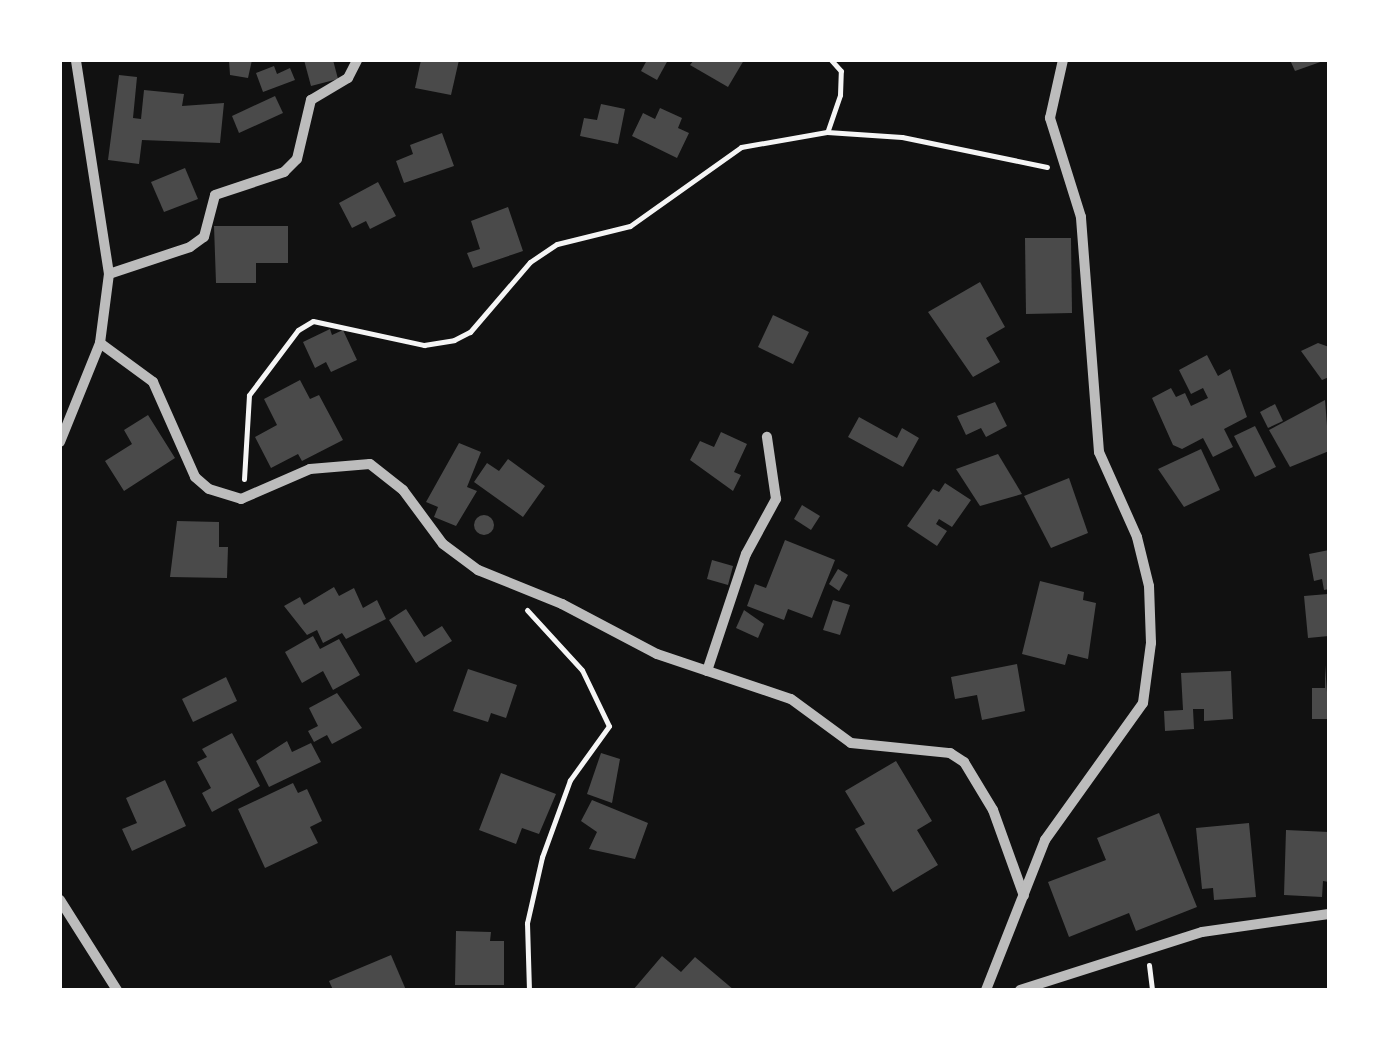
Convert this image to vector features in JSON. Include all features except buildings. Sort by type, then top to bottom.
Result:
[{"type":"street","points":[[60,442],[100,343],[108,274],[76,60]]},
{"type":"street","points":[[108,274],[197,243],[215,196],[284,172],[297,159],[311,100],[348,78],[357,60]]},
{"type":"street","points":[[986,990],[1046,840],[1143,703],[1151,643],[1149,586],[1137,538],[1099,452],[1085,326],[1086,262],[1069,172],[1050,118],[1063,60]]},
{"type":"street","points":[[100,343],[153,382],[195,477],[241,499],[310,469],[370,464],[404,490],[443,544],[506,584],[708,671],[791,699],[851,743],[950,753],[964,762],[993,810],[1024,896]]},
{"type":"street","points":[[708,671],[746,554],[776,499],[767,437]]},
{"type":"street","points":[[60,900],[118,990]]},
{"type":"street","points":[[1020,990],[1202,932],[1329,914]]},
{"type":"path","points":[[827,132],[840,95],[841,71],[830,60]]},
{"type":"path","points":[[241,499],[249,396],[298,330],[314,320],[424,344],[454,340],[470,332],[530,262],[557,244],[630,226],[742,148],[827,132],[920,140],[1069,172]]},
{"type":"path","points":[[506,584],[582,670],[609,726],[570,780],[542,857],[527,923],[529,990]]}]
